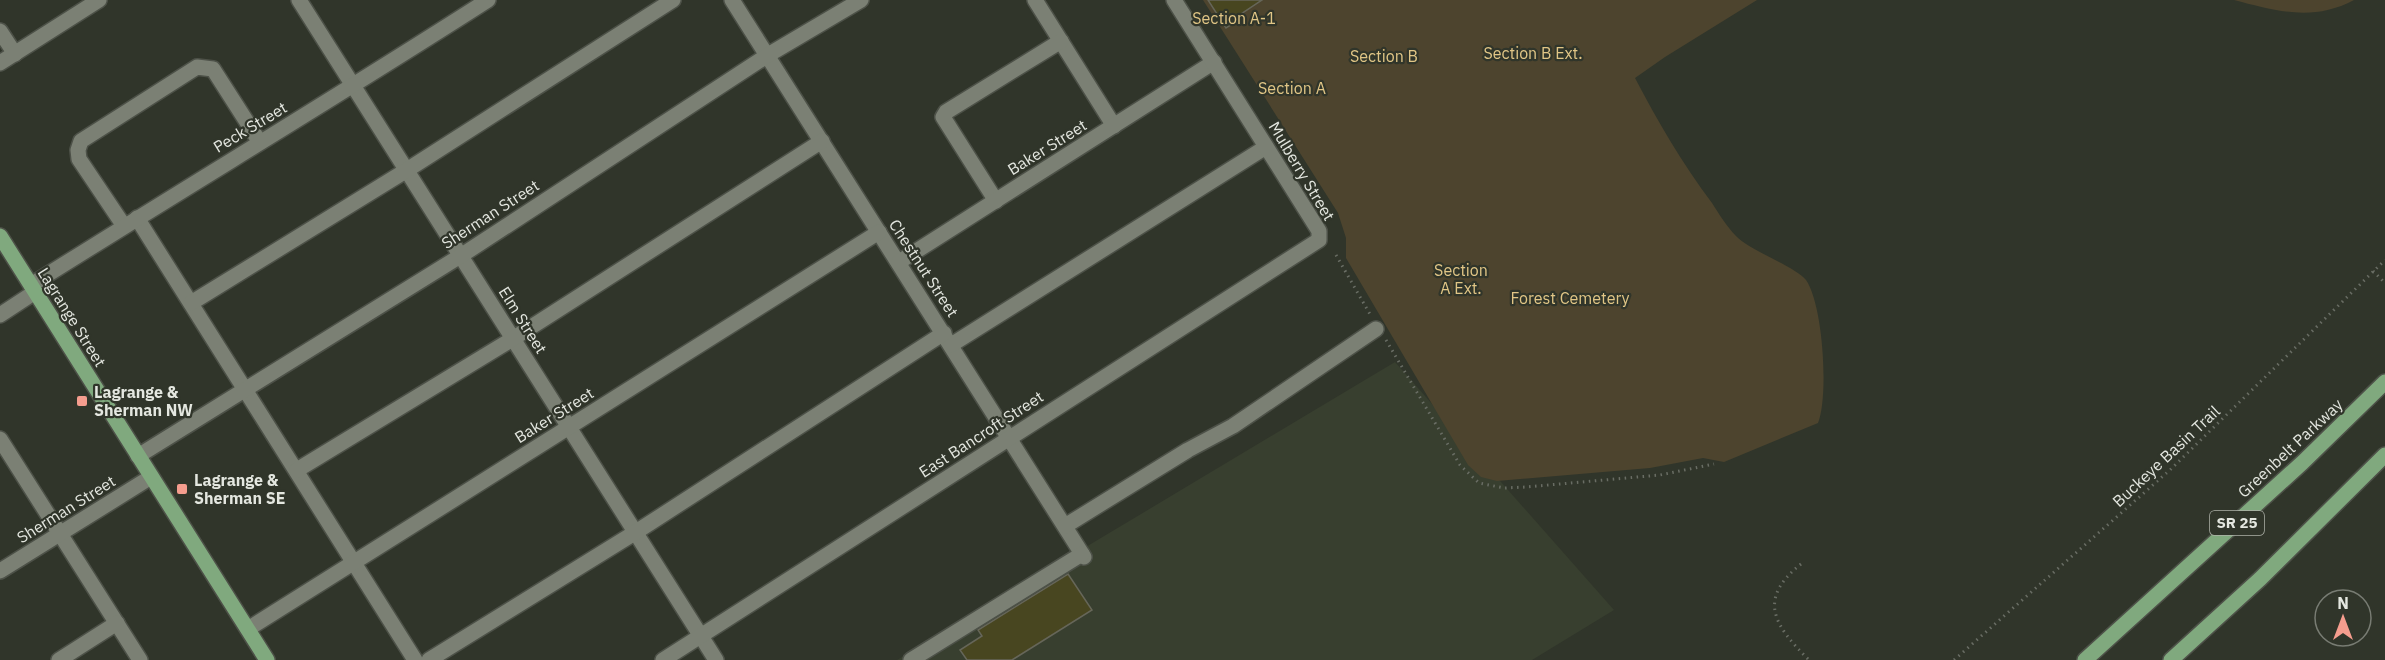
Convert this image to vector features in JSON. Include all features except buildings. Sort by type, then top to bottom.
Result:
[{"type":"main road","name":"Lagrange Street","points":[[0,236],[248,629],[263,658]]},
{"type":"main road","name":"Greenbelt Parkway","points":[[2085,660],[2302,463],[2385,382]]},
{"type":"main road","points":[[2171,660],[2260,579],[2385,455]]},
{"type":"street","points":[[0,63],[99,0]]},
{"type":"street","name":"Elm Street","points":[[298,0],[462,255],[716,660]]},
{"type":"street","name":"Peck Street","points":[[0,315],[33,288],[130,222],[260,141],[353,87],[488,0]]},
{"type":"street","points":[[191,303],[407,170],[673,0]]},
{"type":"street","name":"Chestnut Street","points":[[732,0],[1083,555],[911,660]]},
{"type":"street","name":"Sherman Street","points":[[138,456],[244,388],[462,255],[768,55],[861,0]]},
{"type":"street","points":[[1035,0],[1114,126]]},
{"type":"street","name":"Mulberry Street","points":[[1174,0],[1319,231],[1319,240]]},
{"type":"street","points":[[0,31],[15,54]]},
{"type":"street","points":[[996,201],[943,117],[946,112],[1061,41]]},
{"type":"street","name":"Baker Street","points":[[899,262],[1214,62]]},
{"type":"street","points":[[260,141],[213,69],[197,67],[81,141],[78,150],[79,159],[191,303],[415,660]]},
{"type":"street","points":[[297,470],[514,338],[822,141]]},
{"type":"street","points":[[429,660],[947,339],[1266,147]]},
{"type":"street","name":"Baker Street","points":[[248,629],[879,231]]},
{"type":"street","name":"East Bancroft Street","points":[[663,660],[1319,240]]},
{"type":"street","points":[[1065,526],[1188,450],[1233,426],[1378,328]]},
{"type":"street","points":[[1,442],[140,660]]},
{"type":"street","name":"Sherman Street","points":[[0,571],[151,477]]},
{"type":"street","points":[[59,660],[117,623]]},
{"type":"path","points":[[1336,255],[1460,465],[1479,483],[1504,488],[1527,487],[1660,475],[1714,464]]},
{"type":"path","name":"Buckeye Basin Trail","points":[[1954,660],[2170,470],[2385,260]]},
{"type":"path","points":[[2373,271],[2385,283]]},
{"type":"path","points":[[1801,564],[1778,586],[1774,601],[1776,617],[1786,636],[1809,660]]},
{"type":"shaded area","points":[[1395,362],[1614,610],[1532,660],[897,660]]},
{"type":"green space","name":"Forest Cemetery","points":[[1203,0],[1757,0],[1635,78],[1681,157],[1733,232],[1743,242],[1792,269],[1806,280],[1817,309],[1824,372],[1818,423],[1724,462],[1703,458],[1650,468],[1497,481],[1481,477],[1468,465],[1346,258],[1346,238],[1338,213]]},
{"type":"green space","points":[[2234,0],[2354,0],[2339,7],[2309,13],[2280,11]]},
{"type":"place","name":"Lagrange & Sherman NW","points":[[82,401]]},
{"type":"place","name":"Lagrange & Sherman SE","points":[[182,489]]},
{"type":"park label","name":"Section A-1","points":[[1234,18]]},
{"type":"park label","name":"Section B Ext.","points":[[1533,53]]},
{"type":"park label","name":"Section B","points":[[1384,56]]},
{"type":"park label","name":"Section A","points":[[1292,88]]},
{"type":"park label","name":"Section A Ext.","points":[[1461,279]]}]
